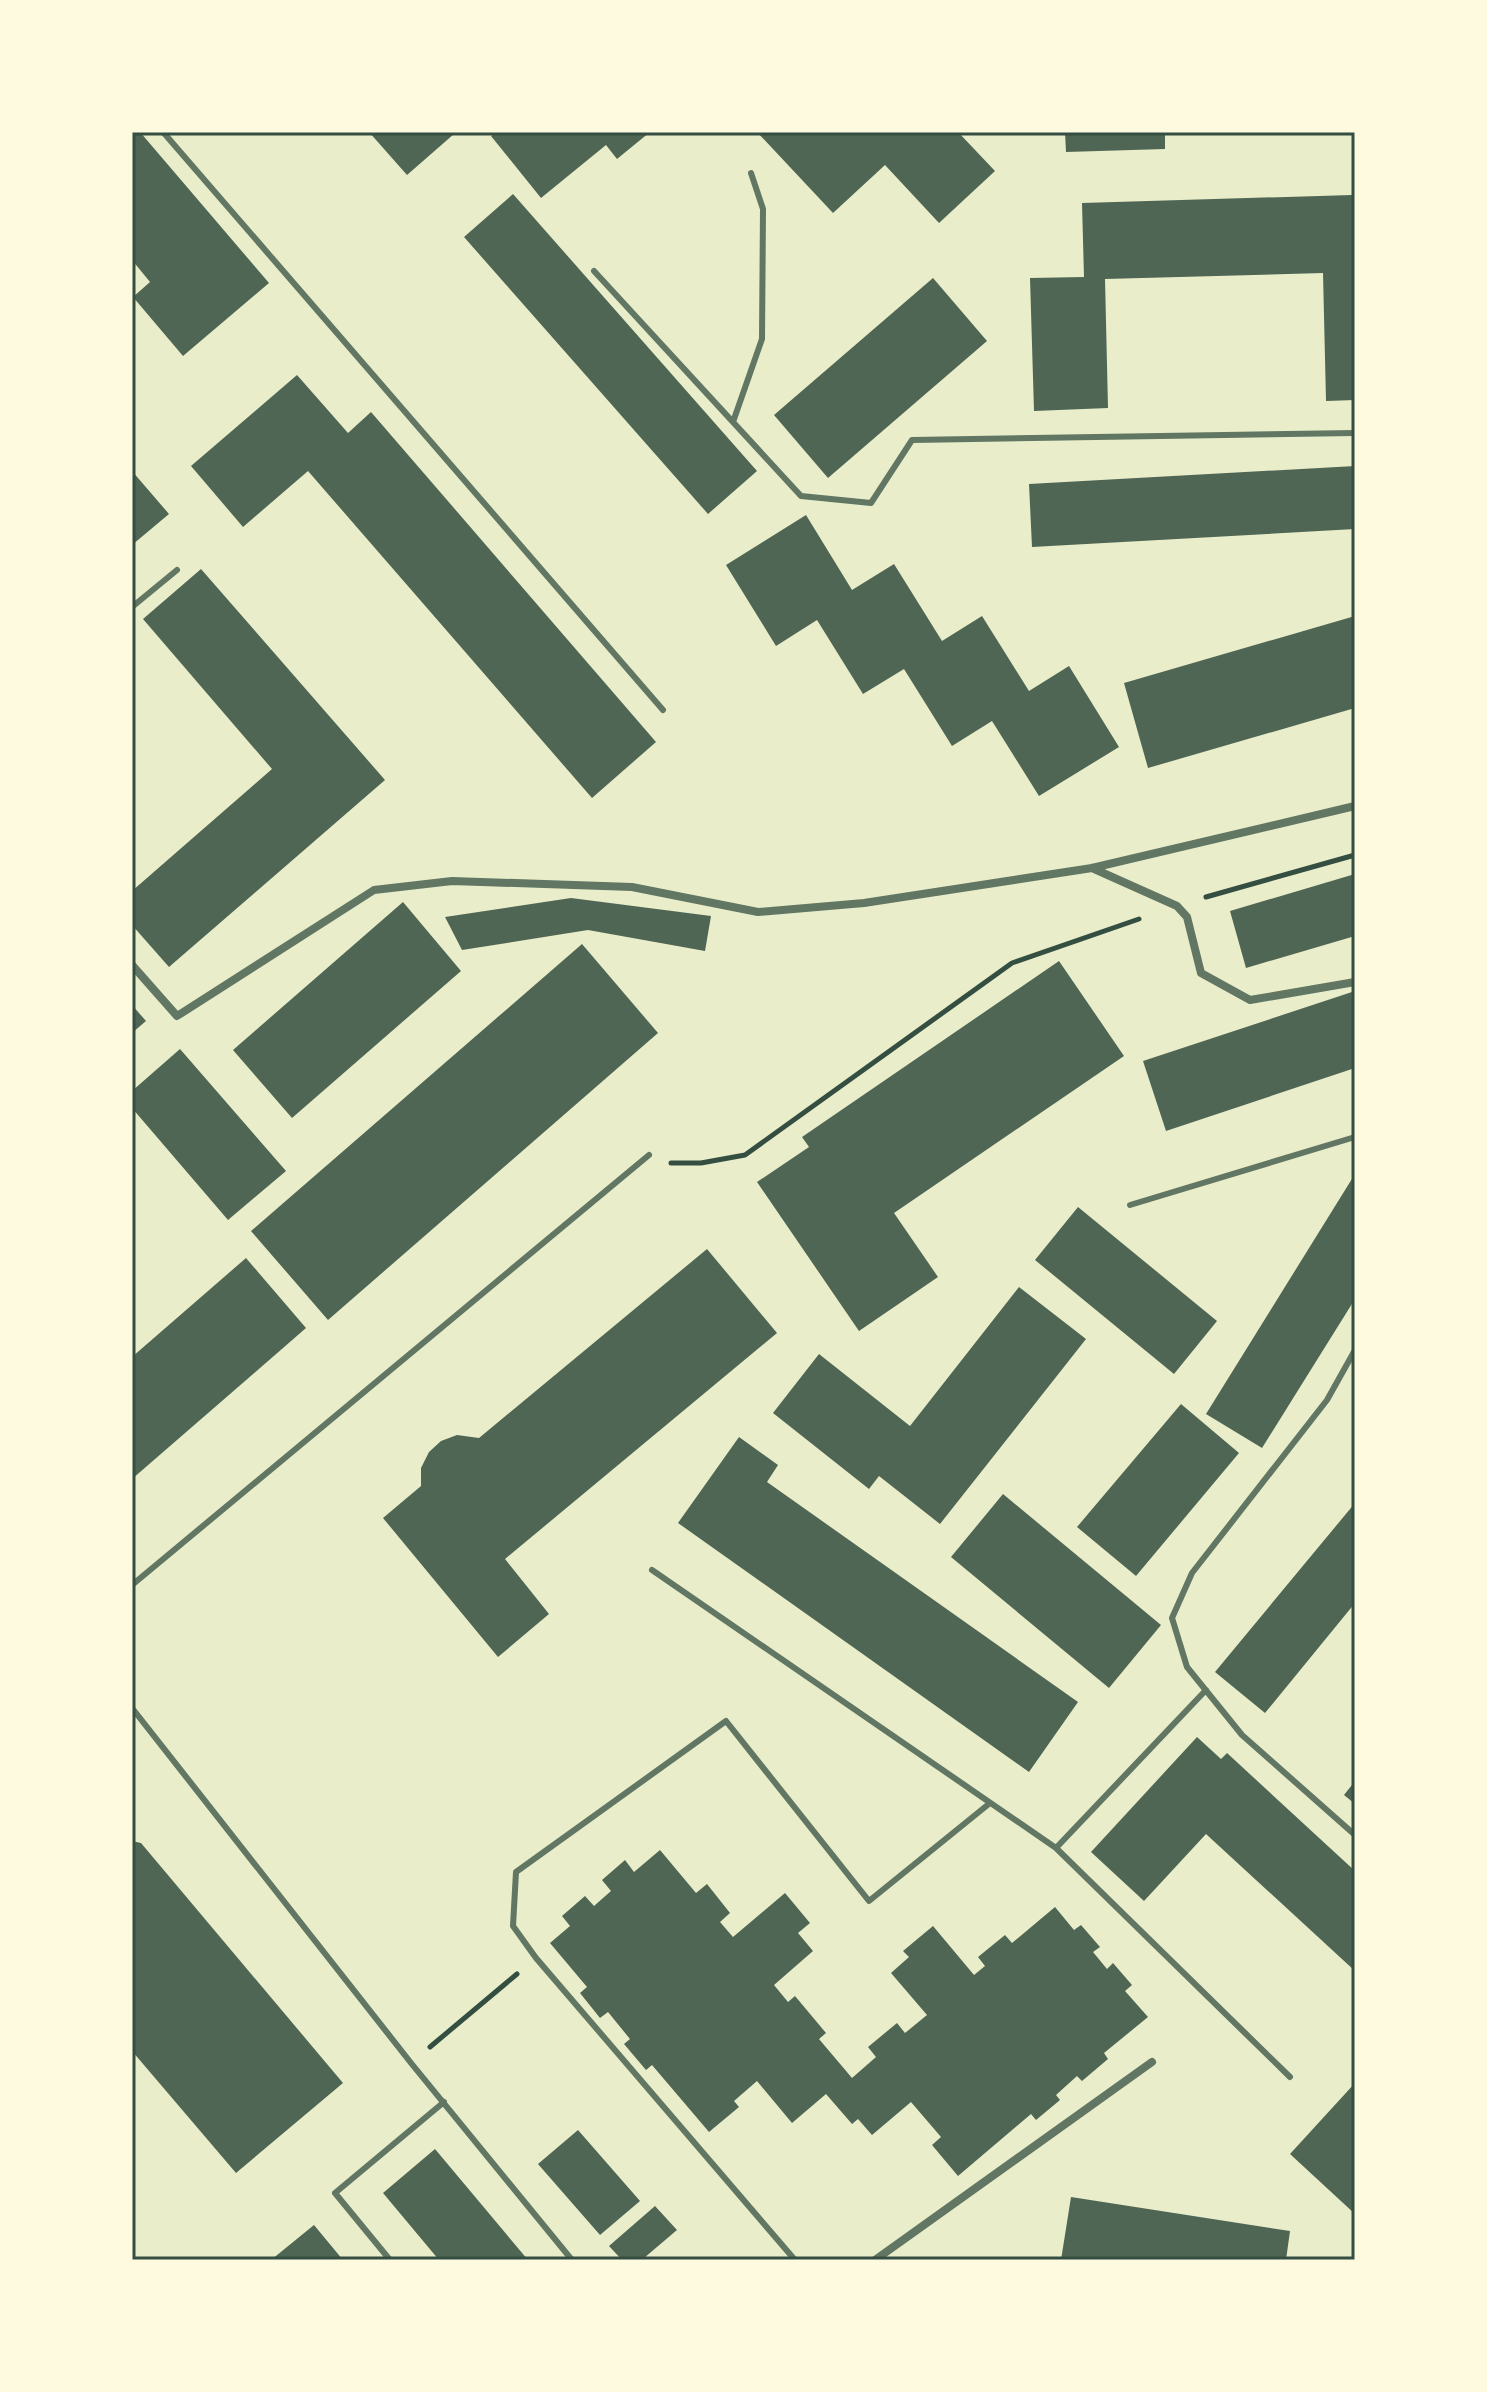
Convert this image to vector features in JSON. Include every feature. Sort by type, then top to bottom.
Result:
[{"type":"street","points":[[132,965],[177,1016],[374,890],[452,881],[632,887],[758,912],[864,903],[1092,868],[1355,806]]},
{"type":"street","points":[[1092,868],[1177,906],[1187,917],[1201,973],[1250,1000],[1355,982]]},
{"type":"street","points":[[875,2260],[1152,2062]]},
{"type":"lane","points":[[163,132],[663,710]]},
{"type":"lane","points":[[733,422],[762,339],[763,209],[751,173]]},
{"type":"lane","points":[[594,271],[801,496],[871,503],[912,440],[1355,433]]},
{"type":"lane","points":[[132,607],[177,570]]},
{"type":"lane","points":[[1130,1205],[1355,1137]]},
{"type":"lane","points":[[132,1585],[649,1155]]},
{"type":"lane","points":[[1355,1350],[1327,1400],[1192,1573],[1172,1618],[1187,1667],[1242,1735],[1355,1835]]},
{"type":"lane","points":[[652,1570],[1056,1848],[1290,2077]]},
{"type":"lane","points":[[1056,1848],[1206,1690]]},
{"type":"lane","points":[[132,1708],[411,2063],[572,2260]]},
{"type":"lane","points":[[795,2260],[536,1958],[513,1926],[516,1872],[726,1721],[869,1901],[990,1803]]},
{"type":"lane","points":[[390,2260],[335,2193],[444,2102]]},
{"type":"path","points":[[649,1155],[667,1163],[701,1163],[745,1155],[1012,963],[1177,906],[1355,855]]},
{"type":"path","points":[[411,2063],[536,1958]]},
{"type":"building","points":[[132,132],[140,132],[269,283],[183,356],[133,297],[150,282],[132,260]]},
{"type":"building","points":[[369,132],[453,132],[454,134],[407,175]]},
{"type":"building","points":[[497,132],[650,132],[617,159],[606,145],[541,198],[491,136]]},
{"type":"building","points":[[757,132],[958,132],[995,171],[939,223],[885,165],[833,213]]},
{"type":"building","points":[[1065,132],[1165,132],[1165,149],[1066,152]]},
{"type":"building","points":[[513,194],[757,471],[708,514],[464,237]]},
{"type":"building","points":[[1352,195],[1355,400],[1326,401],[1323,273],[1105,279],[1108,408],[1034,411],[1030,278],[1084,277],[1082,203]]},
{"type":"building","points":[[933,278],[987,341],[828,478],[774,415]]},
{"type":"building","points":[[297,375],[348,433],[371,412],[656,742],[592,798],[308,471],[243,527],[191,466]]},
{"type":"building","points":[[1355,466],[1355,529],[1032,547],[1029,484]]},
{"type":"building","points":[[132,471],[169,514],[132,545]]},
{"type":"building","points":[[806,515],[852,590],[894,564],[942,641],[982,616],[1029,691],[1069,666],[1119,747],[1039,796],[992,721],[952,746],[904,669],[863,694],[817,620],[776,646],[726,565]]},
{"type":"building","points":[[201,569],[385,780],[169,967],[132,925],[132,891],[272,769],[143,619]]},
{"type":"building","points":[[1355,616],[1355,708],[1148,768],[1124,683]]},
{"type":"building","points":[[1355,874],[1355,936],[1246,968],[1230,911]]},
{"type":"building","points":[[571,898],[711,916],[705,951],[588,930],[462,950],[445,917]]},
{"type":"building","points":[[403,902],[461,971],[292,1118],[233,1050]]},
{"type":"building","points":[[582,944],[658,1033],[328,1320],[251,1231]]},
{"type":"building","points":[[1059,961],[1124,1056],[894,1213],[938,1277],[859,1331],[757,1182],[809,1147],[802,1137]]},
{"type":"building","points":[[1355,991],[1355,1068],[1166,1131],[1143,1061]]},
{"type":"building","points":[[132,1005],[146,1021],[132,1033]]},
{"type":"building","points":[[180,1049],[286,1171],[228,1220],[132,1108],[132,1091]]},
{"type":"building","points":[[1355,1174],[1355,1299],[1262,1448],[1206,1414]]},
{"type":"building","points":[[1078,1207],[1217,1321],[1174,1374],[1035,1260]]},
{"type":"building","points":[[707,1249],[777,1333],[505,1559],[549,1614],[498,1657],[383,1518],[421,1486],[421,1468],[429,1452],[441,1441],[457,1435],[479,1438]]},
{"type":"building","points":[[246,1258],[306,1328],[132,1479],[132,1357]]},
{"type":"building","points":[[1019,1287],[1086,1339],[940,1524],[879,1476],[869,1489],[773,1413],[819,1354],[910,1426]]},
{"type":"building","points":[[1181,1404],[1239,1453],[1136,1576],[1077,1527]]},
{"type":"building","points":[[739,1437],[778,1465],[767,1482],[1078,1702],[1029,1772],[678,1523]]},
{"type":"building","points":[[1003,1494],[1161,1625],[1109,1688],[951,1557]]},
{"type":"building","points":[[1355,1503],[1355,1603],[1265,1713],[1215,1672]]},
{"type":"building","points":[[1197,1737],[1221,1759],[1227,1753],[1355,1871],[1355,1971],[1206,1834],[1144,1901],[1091,1852]]},
{"type":"building","points":[[1355,1781],[1355,1804],[1344,1795]]},
{"type":"building","points":[[132,1841],[141,1843],[343,2083],[236,2173],[132,2051]]},
{"type":"building","points":[[660,1850],[696,1893],[707,1884],[730,1913],[720,1922],[733,1937],[785,1893],[810,1923],[798,1933],[813,1951],[774,1985],[788,2002],[795,1996],[826,2033],[819,2039],[852,2078],[876,2057],[868,2047],[897,2023],[905,2033],[927,2015],[891,1973],[909,1957],[903,1951],[933,1926],[974,1975],[985,1966],[978,1957],[1005,1935],[1012,1943],[1055,1907],[1074,1930],[1081,1925],[1100,1947],[1093,1952],[1107,1969],[1113,1963],[1132,1985],[1125,1991],[1148,2017],[1104,2053],[1108,2059],[1082,2081],[1077,2076],[1056,2095],[1060,2100],[1036,2120],[1031,2114],[958,2176],[932,2145],[941,2137],[911,2102],[872,2135],[858,2119],[852,2124],[826,2094],[792,2123],[757,2081],[734,2101],[739,2107],[709,2132],[652,2065],[646,2070],[624,2044],[630,2039],[608,2012],[600,2018],[580,1993],[587,1987],[550,1943],[570,1926],[562,1916],[585,1896],[594,1906],[611,1891],[602,1880],[625,1860],[634,1872]]},
{"type":"building","points":[[1355,2083],[1355,2214],[1290,2154]]},
{"type":"building","points":[[578,2130],[640,2201],[600,2235],[538,2164]]},
{"type":"building","points":[[435,2149],[528,2260],[439,2260],[383,2193]]},
{"type":"building","points":[[1071,2197],[1290,2231],[1286,2260],[1061,2260]]},
{"type":"building","points":[[655,2206],[677,2230],[644,2258],[646,2260],[622,2260],[609,2246]]},
{"type":"building","points":[[314,2225],[343,2260],[271,2260]]}]
